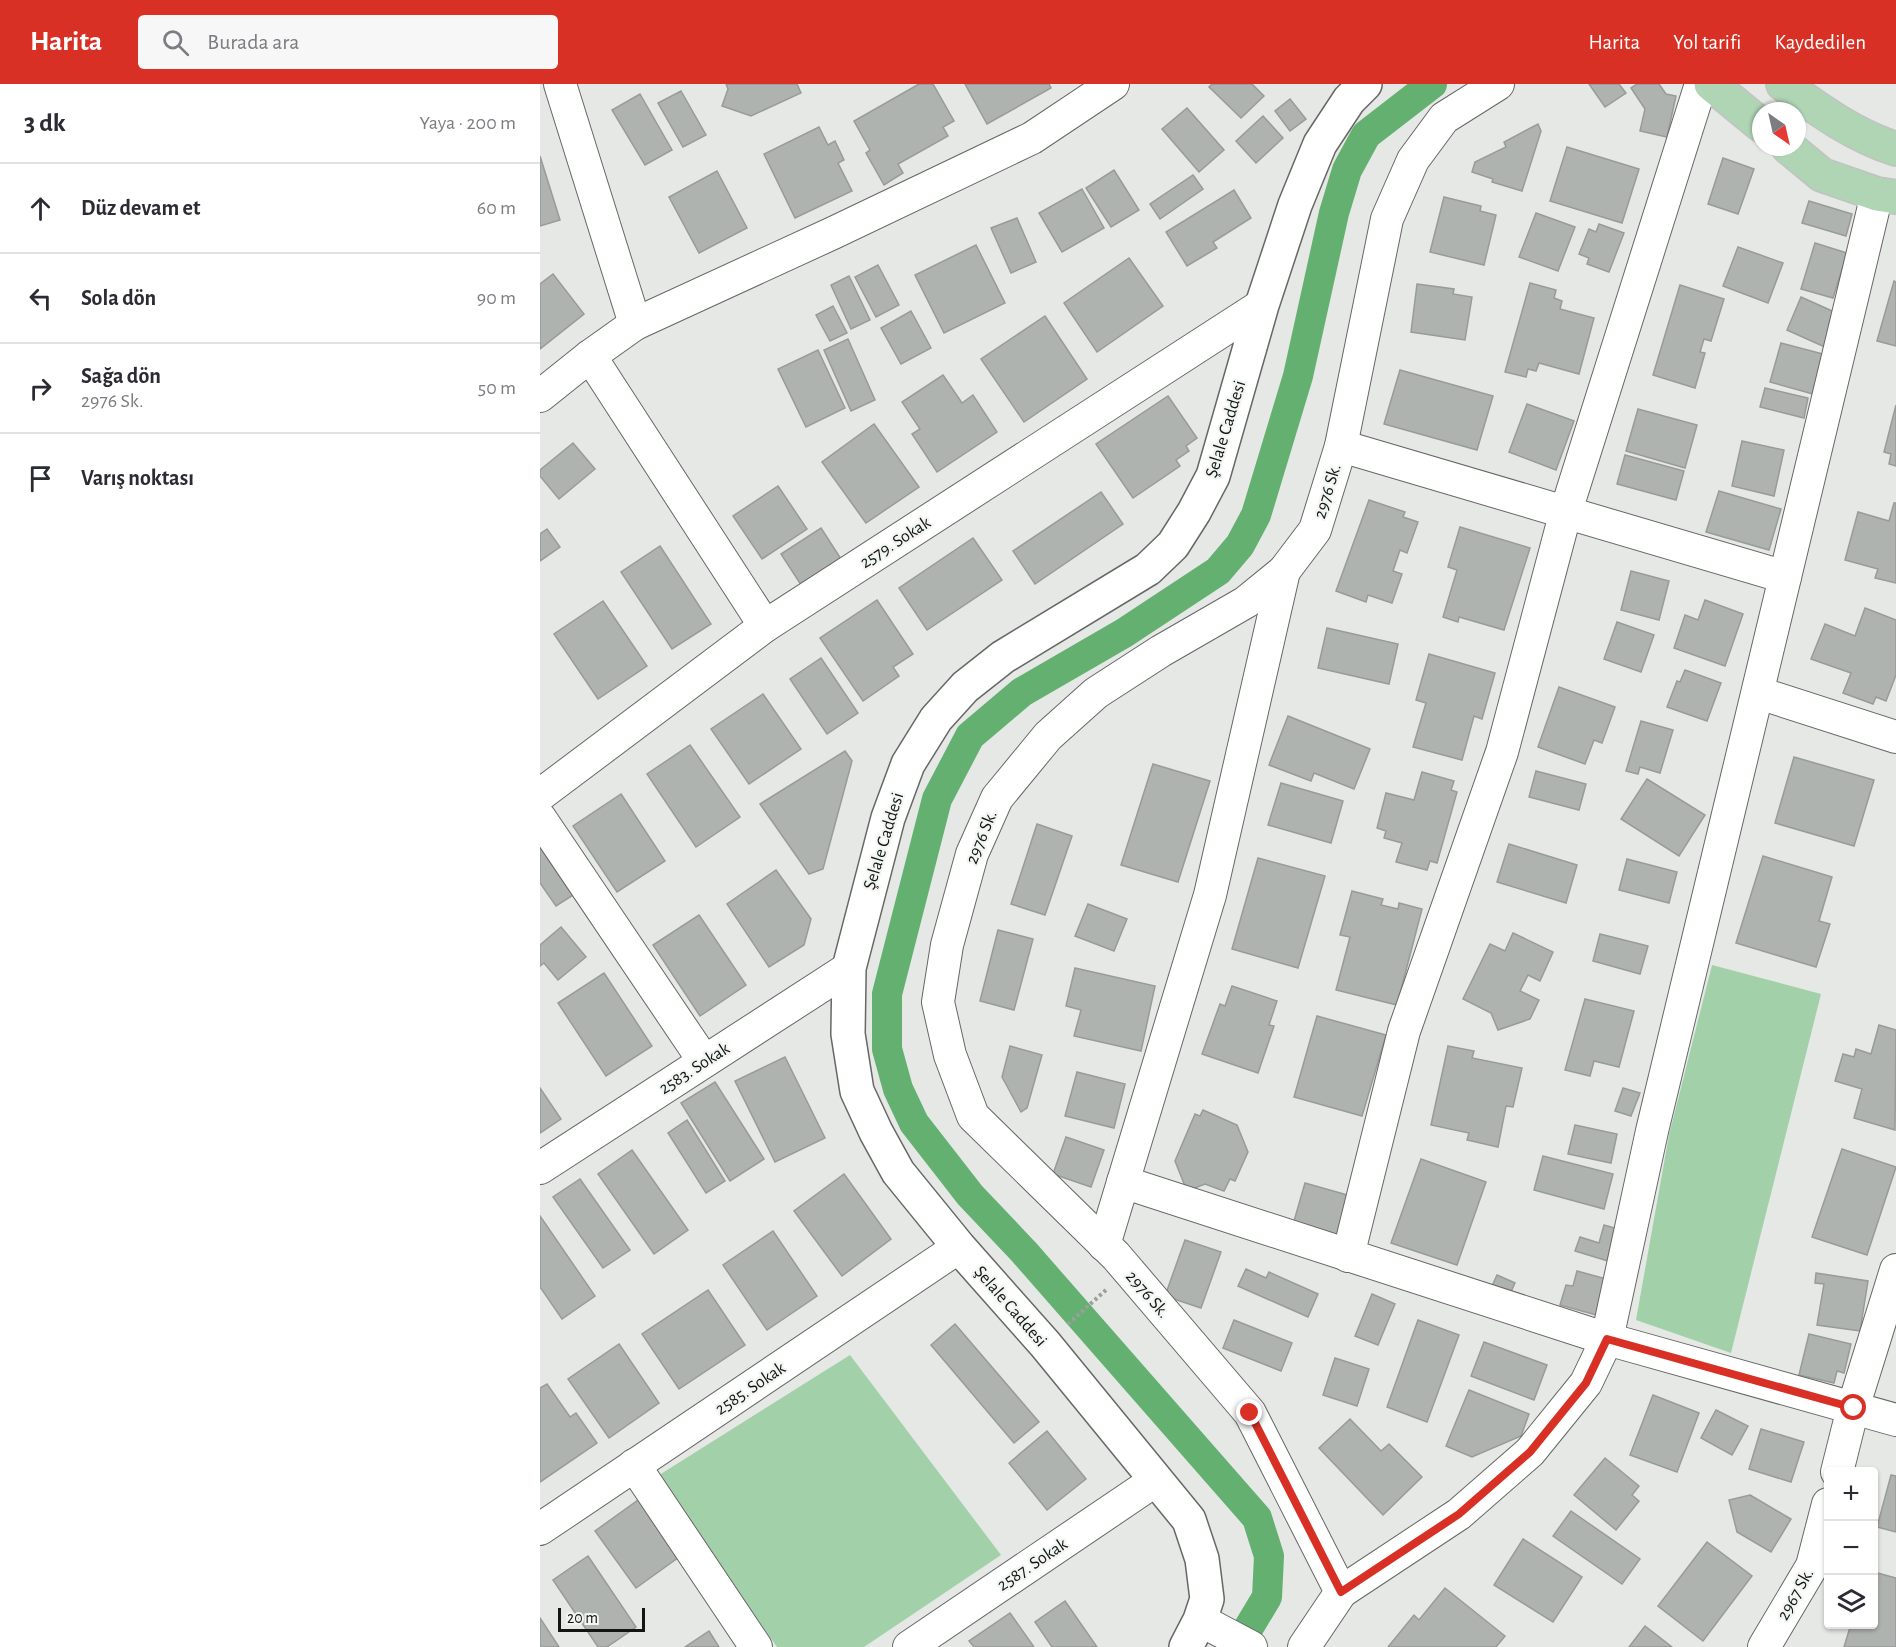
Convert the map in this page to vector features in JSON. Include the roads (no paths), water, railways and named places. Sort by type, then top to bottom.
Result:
[{"type":"main road","points":[[1711,84],[1752,118]]},
{"type":"main road","points":[[1783,84],[1833,120],[1872,141],[1896,149]]},
{"type":"main road","points":[[1799,156],[1822,175],[1887,196]]},
{"type":"street","points":[[540,396],[635,324],[1032,138],[1113,84]]},
{"type":"street","name":"Şelale Caddesi","points":[[1193,1634],[1207,1599],[1202,1559],[1189,1520],[1045,1344],[959,1247],[898,1172],[876,1132],[857,1091],[848,1034],[849,968],[888,818],[908,764],[936,719],[965,687],[1003,657],[1148,569],[1173,545],[1194,512],[1213,476],[1262,305],[1295,205],[1320,144],[1348,100],[1365,84]]},
{"type":"street","name":"2976 Sk.","points":[[1341,1592],[1250,1413],[1116,1256],[973,1116],[950,1055],[938,1002],[947,945],[972,854],[996,798],[1048,736],[1096,693],[1161,651],[1246,602],[1284,571],[1315,530],[1341,446],[1387,219],[1391,209],[1413,160],[1443,118],[1498,84]]},
{"type":"street","points":[[1348,1256],[1404,1031],[1502,752],[1566,511],[1701,84]]},
{"type":"street","points":[[556,86],[635,324]]},
{"type":"street","points":[[1304,1647],[1341,1592],[1459,1514],[1530,1452],[1586,1383],[1607,1339],[1652,1131],[1785,577],[1887,196]]},
{"type":"street","name":"2579. Sokak","points":[[540,795],[765,626],[1262,305]]},
{"type":"street","points":[[590,356],[765,626]]},
{"type":"street","points":[[1341,446],[1785,577]]},
{"type":"street","points":[[1104,1245],[1210,895],[1284,571]]},
{"type":"street","points":[[1759,693],[1896,737]]},
{"type":"street","points":[[540,818],[704,1061]]},
{"type":"street","name":"2583. Sokak","points":[[540,1168],[849,968]]},
{"type":"street","points":[[1123,1182],[1607,1339],[1896,1420]]},
{"type":"street","name":"2585. Sokak","points":[[540,1529],[959,1247]]},
{"type":"street","points":[[1838,1467],[1896,1270]]},
{"type":"street","points":[[634,1465],[756,1647]]},
{"type":"street","name":"2587. Sokak","points":[[909,1647],[1156,1480]]},
{"type":"street","name":"2967 Sk.","points":[[1769,1645],[1812,1566],[1824,1520]]},
{"type":"street","points":[[1193,1634],[1242,1642]]},
{"type":"waterway","points":[[1237,1647],[1267,1597],[1269,1556],[1257,1518],[1024,1252],[970,1195],[914,1123],[898,1089],[887,1049],[887,994],[937,799],[970,736],[1022,692],[1124,633],[1218,571],[1240,545],[1256,515],[1298,376],[1334,213],[1347,170],[1366,135],[1432,84]]}]
